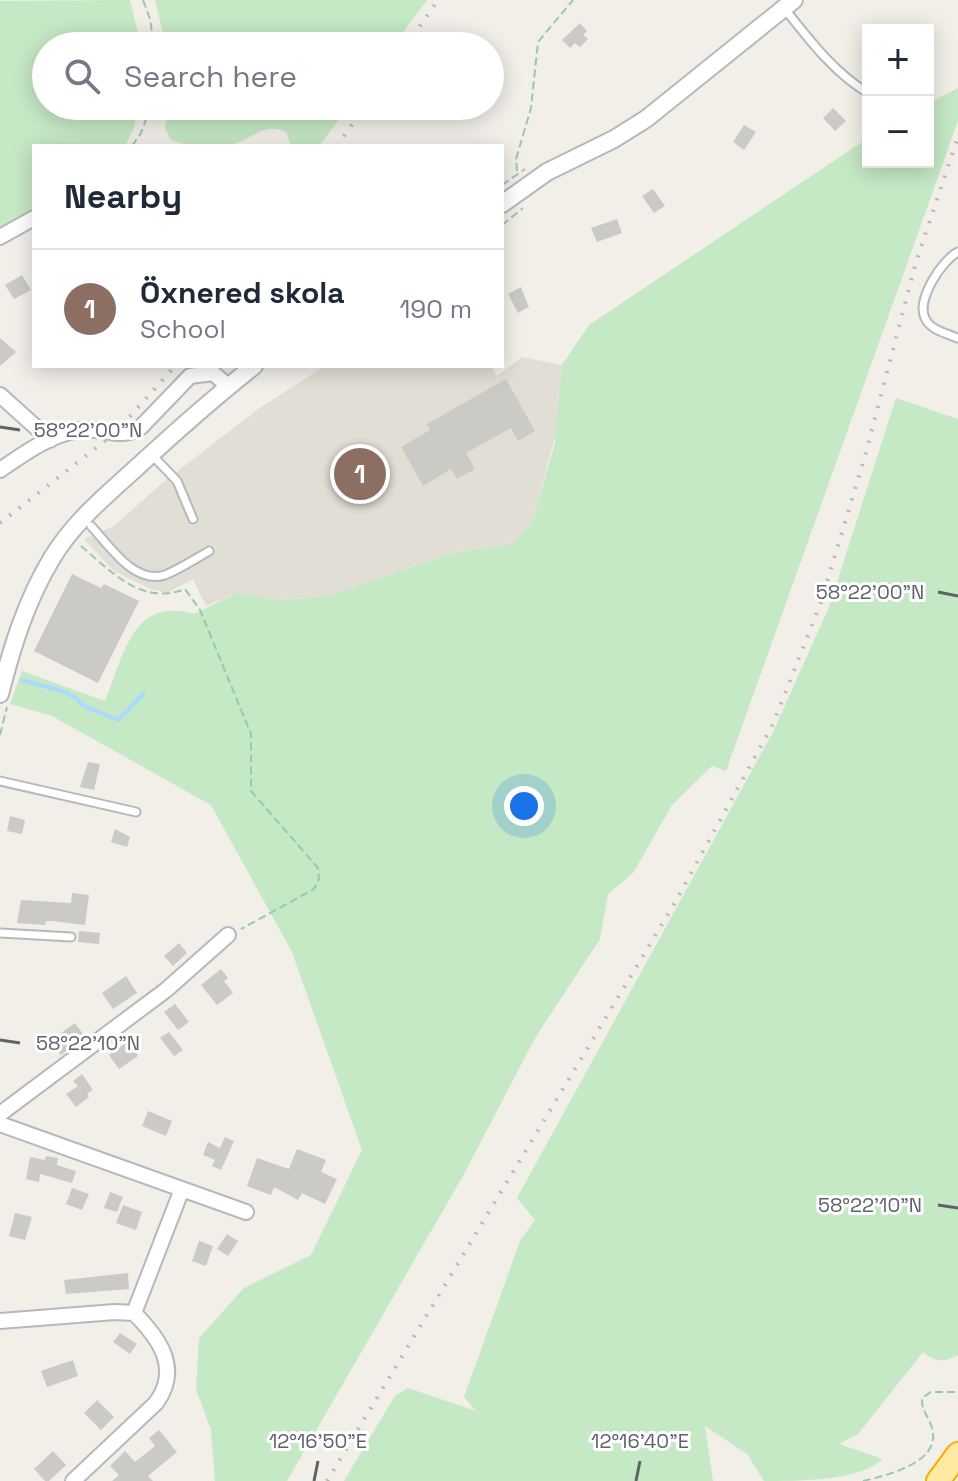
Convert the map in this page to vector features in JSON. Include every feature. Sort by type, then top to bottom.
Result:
[{"type":"highway","points":[[938,1481],[958,1454]]},
{"type":"highway","points":[[954,1481],[958,1476]]},
{"type":"street","points":[[504,203],[547,172],[614,139],[646,119],[789,4]]},
{"type":"street","points":[[0,237],[32,219]]},
{"type":"street","points":[[0,694],[29,600],[53,555],[85,515],[251,368]]},
{"type":"street","points":[[0,470],[50,440],[82,429],[125,435],[131,433],[141,427],[190,376],[213,373],[228,386]]},
{"type":"street","points":[[0,395],[50,440]]},
{"type":"street","points":[[0,1114],[166,990],[228,935]]},
{"type":"street","points":[[0,1124],[246,1212]]},
{"type":"street","points":[[134,1313],[182,1189]]},
{"type":"street","points":[[0,1321],[134,1313],[148,1327],[163,1353],[169,1373],[166,1388],[156,1403],[73,1481]]},
{"type":"lane","points":[[789,4],[822,53],[851,83],[862,89]]},
{"type":"lane","points":[[957,338],[934,328],[925,319],[923,308],[925,297],[948,257],[958,252]]},
{"type":"lane","points":[[151,454],[177,481],[193,519]]},
{"type":"lane","points":[[91,526],[128,565],[139,574],[151,577],[164,575],[209,551]]},
{"type":"lane","points":[[0,781],[136,812]]},
{"type":"lane","points":[[0,933],[71,937]]},
{"type":"path","points":[[143,0],[152,32]]},
{"type":"path","points":[[504,184],[518,173],[516,159],[531,108],[538,42],[573,0]]},
{"type":"path","points":[[133,144],[146,120]]},
{"type":"path","points":[[77,543],[124,582],[158,594],[169,595],[185,589],[200,610],[251,734],[251,791],[318,868],[319,879],[314,889],[228,935]]},
{"type":"path","points":[[863,1481],[902,1469],[924,1455],[931,1447],[933,1433],[921,1404],[922,1398],[931,1392],[958,1392]]},
{"type":"shaded area","points":[[522,357],[562,365],[567,392],[533,520],[514,543],[449,554],[326,597],[280,600],[237,593],[206,606],[193,579],[167,593],[151,589],[114,571],[84,539],[114,526],[161,484],[258,409],[322,368],[492,368],[497,376]]},
{"type":"green space","points":[[130,0],[138,32],[32,32],[32,120],[135,120],[126,144],[32,144],[32,212],[0,230],[0,1]]},
{"type":"green space","points":[[155,0],[427,0],[403,32],[163,32]]},
{"type":"green space","points":[[958,88],[958,121],[726,771],[712,766],[672,805],[633,873],[608,894],[600,939],[535,1038],[464,1174],[287,1481],[215,1481],[211,1430],[196,1389],[199,1338],[244,1288],[311,1255],[362,1150],[292,952],[211,805],[52,716],[10,704],[22,671],[105,701],[133,634],[143,622],[156,614],[173,611],[194,614],[237,593],[280,600],[326,597],[449,554],[514,543],[533,520],[555,443],[562,365],[589,325],[862,142],[862,168],[934,168],[934,101]]},
{"type":"green space","points":[[166,120],[338,120],[320,144],[290,144],[286,132],[271,129],[234,144],[186,144],[171,140],[165,128]]},
{"type":"green space","points":[[896,398],[958,419],[958,1355],[939,1360],[923,1352],[858,1434],[839,1444],[883,1459],[873,1466],[844,1476],[764,1481],[747,1454],[705,1426],[713,1481],[344,1481],[395,1396],[408,1388],[476,1411],[464,1397],[520,1241],[535,1220],[517,1198],[773,732],[829,607]]},
{"type":"building","points":[[580,23],[587,31],[583,35],[588,39],[580,47],[575,43],[570,48],[562,40]]},
{"type":"building","points":[[833,108],[846,121],[835,131],[823,118]]},
{"type":"building","points":[[744,125],[756,132],[744,150],[733,142]]},
{"type":"building","points":[[653,189],[665,206],[654,213],[642,196]]},
{"type":"building","points":[[617,219],[622,233],[597,242],[591,228]]},
{"type":"building","points":[[22,275],[31,290],[14,299],[5,285]]},
{"type":"building","points":[[521,287],[529,307],[518,313],[508,294]]},
{"type":"building","points":[[0,338],[16,352],[0,366]]},
{"type":"building","points":[[506,379],[535,431],[518,441],[511,428],[466,453],[475,469],[457,479],[451,469],[423,486],[401,447],[430,430],[427,424]]},
{"type":"building","points":[[72,574],[101,588],[104,584],[139,601],[98,683],[34,651]]},
{"type":"building","points":[[88,762],[100,764],[94,790],[80,787]]},
{"type":"building","points":[[10,816],[25,820],[22,834],[7,831]]},
{"type":"building","points":[[115,829],[130,837],[127,847],[111,842]]},
{"type":"building","points":[[72,893],[89,895],[85,925],[53,921],[46,921],[45,925],[17,923],[21,900],[71,903]]},
{"type":"building","points":[[79,931],[100,933],[99,944],[78,942]]},
{"type":"building","points":[[179,943],[187,953],[173,966],[164,956]]},
{"type":"building","points":[[221,969],[228,978],[224,981],[233,993],[217,1005],[201,985]]},
{"type":"building","points":[[126,976],[137,993],[113,1009],[102,993]]},
{"type":"building","points":[[175,1004],[189,1022],[178,1030],[164,1012]]},
{"type":"building","points":[[75,1023],[85,1037],[61,1055],[50,1041]]},
{"type":"building","points":[[169,1032],[183,1050],[174,1056],[160,1038]]},
{"type":"building","points":[[128,1041],[138,1056],[119,1069],[109,1055]]},
{"type":"building","points":[[82,1074],[93,1090],[76,1107],[66,1094],[78,1086],[73,1081]]},
{"type":"building","points":[[148,1111],[172,1121],[166,1136],[142,1126]]},
{"type":"building","points":[[225,1137],[234,1141],[221,1170],[212,1166],[215,1160],[203,1155],[208,1142],[220,1148]]},
{"type":"building","points":[[297,1149],[326,1160],[321,1172],[337,1179],[325,1204],[302,1193],[298,1200],[274,1187],[271,1195],[247,1186],[257,1158],[289,1169]]},
{"type":"building","points":[[46,1156],[58,1158],[57,1165],[76,1171],[72,1183],[40,1174],[39,1182],[26,1179],[30,1157],[45,1160]]},
{"type":"building","points":[[72,1188],[89,1194],[82,1210],[66,1204]]},
{"type":"building","points":[[110,1192],[123,1197],[117,1212],[104,1208]]},
{"type":"building","points":[[123,1205],[142,1212],[136,1230],[116,1223]]},
{"type":"building","points":[[15,1213],[32,1217],[25,1240],[9,1236]]},
{"type":"building","points":[[227,1234],[238,1241],[228,1256],[217,1249]]},
{"type":"building","points":[[199,1241],[213,1246],[206,1266],[192,1261]]},
{"type":"building","points":[[128,1273],[129,1289],[66,1294],[64,1280]]},
{"type":"building","points":[[120,1333],[137,1344],[130,1354],[113,1342]]},
{"type":"building","points":[[73,1360],[78,1376],[47,1387],[41,1371]]},
{"type":"building","points":[[97,1400],[114,1417],[101,1430],[84,1413]]},
{"type":"building","points":[[159,1430],[177,1452],[148,1476],[153,1481],[112,1481],[119,1475],[110,1466],[125,1451],[135,1462],[155,1446],[149,1438]]},
{"type":"building","points":[[53,1451],[66,1465],[49,1481],[45,1481],[34,1469]]},
{"type":"waterway","points":[[22,680],[62,691],[84,706],[118,720],[144,693]]},
{"type":"railway","points":[[416,32],[438,0]]},
{"type":"railway","points":[[338,144],[355,120]]},
{"type":"railway","points":[[327,1481],[673,906],[773,724],[821,602],[865,456],[916,262],[958,137]]},
{"type":"railway","points":[[0,523],[115,433],[173,368]]},
{"type":"place","name":"Öxnered skola","points":[[360,474]]}]
